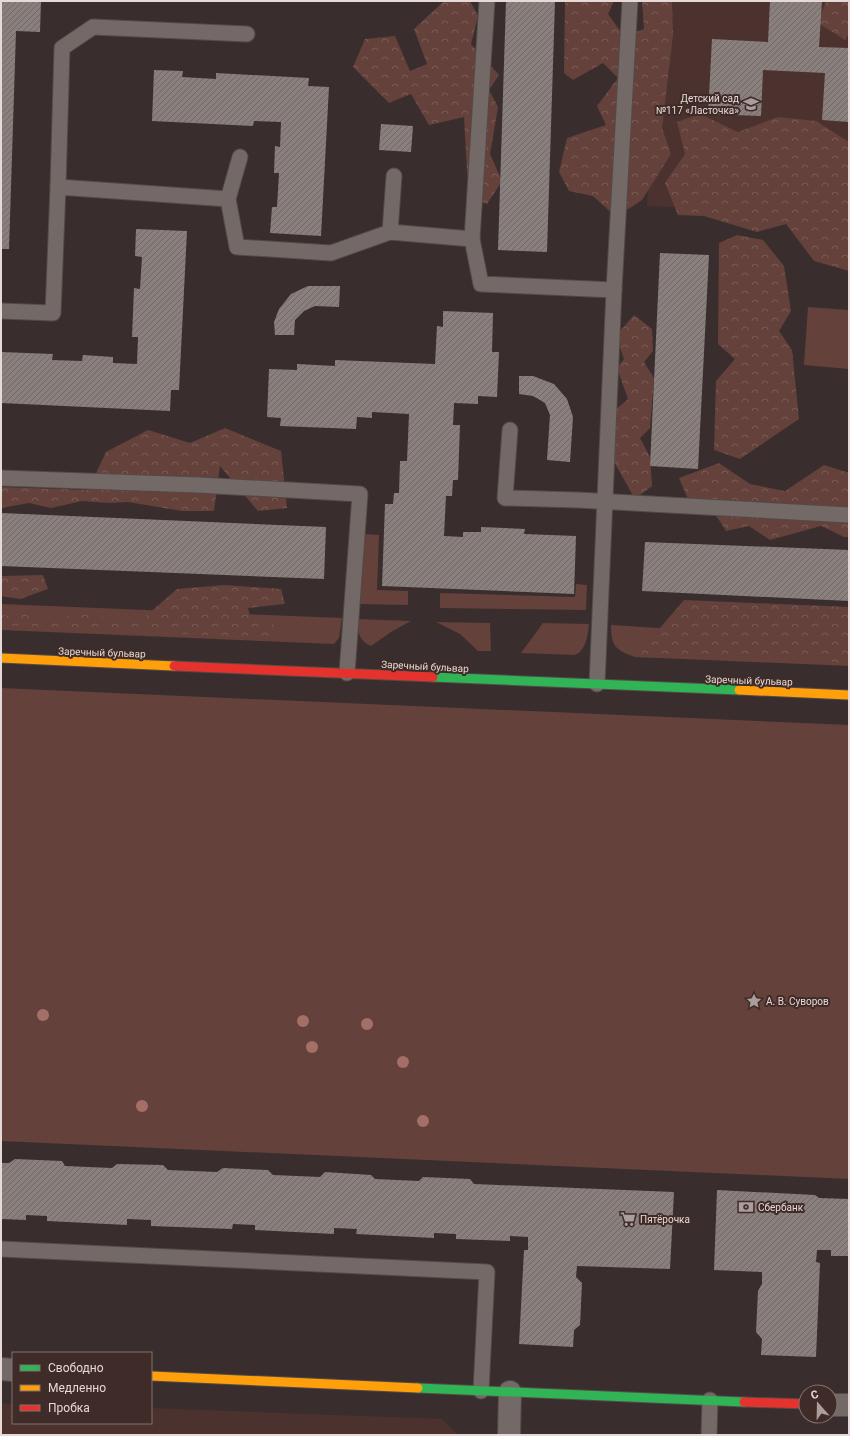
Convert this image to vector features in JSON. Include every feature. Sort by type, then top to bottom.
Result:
[{"type":"street","name":"Заречный бульвар","points":[[1,658],[849,695]]},
{"type":"street","points":[[1,1369],[12,1370]]},
{"type":"street","points":[[152,1376],[798,1404]]},
{"type":"street","points":[[509,1435],[510,1392]]},
{"type":"street","points":[[838,1404],[849,1405]]},
{"type":"lane","points":[[487,1],[472,239],[481,284],[614,290]]},
{"type":"lane","points":[[597,684],[614,290],[630,1]]},
{"type":"lane","points":[[1,311],[53,313],[62,48],[93,27],[247,34]]},
{"type":"lane","points":[[240,157],[228,199],[237,247],[331,253],[390,232],[472,239]]},
{"type":"lane","points":[[390,232],[394,176]]},
{"type":"lane","points":[[58,187],[228,199]]},
{"type":"lane","points":[[510,430],[505,498],[578,500],[849,515]]},
{"type":"lane","points":[[1,478],[198,485],[360,494],[348,673]]},
{"type":"lane","points":[[1,1249],[487,1272],[481,1391]]},
{"type":"lane","points":[[709,1435],[710,1400]]},
{"type":"shaded area","name":"Детский сад №117 «Ласточка»","points":[[658,1],[849,1],[849,215],[647,206]]},
{"type":"shaded area","points":[[1,1403],[12,1404],[12,1424],[152,1424],[152,1408],[442,1419],[458,1435],[1,1435]]},
{"type":"green space","points":[[444,1],[470,1],[478,16],[471,44],[499,75],[489,90],[498,107],[490,154],[502,181],[487,204],[474,200],[467,172],[464,117],[429,125],[411,94],[389,103],[353,67],[365,39],[395,36],[410,71],[427,64],[414,29]]},
{"type":"green space","points":[[565,1],[614,1],[608,14],[624,36],[644,29],[642,1],[672,1],[673,35],[662,128],[671,154],[642,200],[616,217],[593,196],[569,191],[559,172],[567,138],[606,125],[597,106],[618,78],[603,63],[573,80],[564,73]]},
{"type":"green space","points":[[826,1],[849,1],[849,33],[845,40],[818,23]]},
{"type":"green space","points":[[700,114],[738,132],[778,117],[816,121],[849,142],[849,271],[814,261],[786,224],[757,232],[704,216],[678,215],[665,183],[685,154],[677,122]]},
{"type":"green space","points":[[737,235],[763,240],[784,266],[791,311],[779,331],[792,350],[799,419],[740,459],[714,450],[716,381],[735,359],[718,344],[719,243]]},
{"type":"green space","points":[[808,307],[849,310],[849,369],[804,365]]},
{"type":"green space","points":[[634,315],[652,329],[653,351],[644,362],[654,378],[650,428],[640,438],[650,457],[652,486],[635,499],[604,444],[613,412],[628,399],[617,368],[624,359],[616,336]]},
{"type":"green space","points":[[225,428],[281,451],[287,508],[258,511],[220,466],[214,511],[182,511],[128,502],[109,503],[82,501],[51,508],[29,503],[1,508],[1,487],[88,490],[106,452],[148,430],[190,443]]},
{"type":"green space","points":[[719,463],[750,484],[785,491],[824,465],[849,473],[849,537],[844,537],[821,526],[770,540],[749,526],[726,531],[709,504],[690,504],[679,478]]},
{"type":"green space","points":[[363,534],[379,535],[377,590],[408,591],[408,605],[360,604]]},
{"type":"green space","points":[[43,575],[48,589],[20,599],[1,596],[1,576]]},
{"type":"green space","points":[[576,584],[587,585],[586,610],[440,608],[440,593],[575,597]]},
{"type":"green space","points":[[224,585],[281,589],[285,604],[248,608],[251,620],[275,625],[279,636],[261,638],[1,625],[1,614],[6,616],[23,609],[48,621],[77,614],[140,621],[177,589]]},
{"type":"green space","points":[[684,600],[849,607],[849,665],[820,658],[788,654],[741,658],[635,657]]},
{"type":"green space","points":[[1,604],[342,618],[339,638],[334,644],[1,630]]},
{"type":"green space","points":[[358,619],[411,621],[391,632],[371,646],[361,638],[358,628]]},
{"type":"green space","points":[[436,622],[490,623],[491,651],[478,651],[460,634]]},
{"type":"green space","points":[[543,623],[589,624],[584,647],[574,655],[521,653]]},
{"type":"green space","points":[[611,625],[849,640],[849,666],[635,657],[623,652],[613,643]]},
{"type":"green space","points":[[1,688],[849,725],[849,1179],[1,1141]]},
{"type":"building","points":[[1,1],[41,1],[40,32],[16,31],[9,249],[1,249]]},
{"type":"building","points":[[506,1],[555,1],[547,252],[498,250]]},
{"type":"building","points":[[770,1],[822,1],[819,47],[849,48],[849,122],[822,120],[825,73],[763,70],[761,116],[708,114],[712,39],[768,42]]},
{"type":"building","points":[[154,70],[183,71],[182,77],[216,79],[216,73],[309,78],[308,86],[329,87],[321,236],[270,233],[272,207],[277,207],[279,173],[274,173],[275,146],[280,147],[281,122],[254,121],[253,126],[152,121]]},
{"type":"building","points":[[381,124],[413,126],[411,152],[379,150]]},
{"type":"building","points":[[136,229],[187,231],[179,390],[171,390],[170,411],[1,403],[1,352],[53,354],[52,360],[82,361],[83,355],[113,357],[113,363],[137,364],[138,337],[132,337],[134,288],[140,289],[142,257],[135,256]]},
{"type":"building","points":[[660,253],[709,255],[698,469],[650,466]]},
{"type":"building","points":[[308,286],[340,286],[339,307],[315,306],[304,311],[295,320],[294,335],[275,335],[274,322],[279,309],[291,294]]},
{"type":"building","points":[[443,311],[493,313],[492,352],[499,352],[497,397],[478,396],[478,404],[454,403],[453,425],[460,425],[458,480],[453,480],[452,496],[446,496],[444,536],[463,537],[463,532],[481,532],[481,527],[525,529],[524,534],[576,536],[574,594],[382,586],[385,504],[393,504],[394,493],[399,493],[400,461],[407,461],[409,414],[372,412],[372,418],[357,417],[356,429],[280,426],[281,418],[267,417],[269,369],[297,370],[297,364],[335,366],[335,360],[435,364],[437,326],[443,327]]},
{"type":"building","points":[[519,376],[533,376],[554,384],[567,399],[573,417],[570,462],[547,460],[550,415],[545,403],[533,396],[519,394]]},
{"type":"building","points":[[1,513],[326,527],[324,579],[1,566]]},
{"type":"building","points":[[645,542],[849,550],[849,601],[642,591]]},
{"type":"building","points":[[15,1159],[62,1161],[65,1166],[112,1168],[117,1164],[163,1165],[168,1170],[217,1172],[223,1168],[268,1170],[273,1175],[320,1177],[325,1172],[371,1175],[375,1179],[419,1181],[423,1177],[470,1179],[474,1184],[674,1192],[670,1269],[577,1266],[576,1277],[582,1283],[580,1325],[574,1330],[573,1347],[519,1344],[524,1250],[528,1250],[528,1237],[510,1236],[510,1241],[456,1239],[456,1234],[434,1233],[434,1238],[356,1234],[357,1229],[334,1228],[334,1234],[255,1230],[255,1225],[233,1224],[232,1229],[151,1226],[151,1220],[127,1219],[127,1225],[47,1221],[47,1216],[26,1215],[26,1220],[1,1219],[1,1163],[9,1163]]},
{"type":"building","points":[[717,1190],[815,1195],[819,1198],[849,1199],[849,1256],[831,1256],[831,1250],[817,1250],[816,1262],[820,1263],[816,1357],[761,1355],[762,1339],[756,1332],[758,1291],[762,1284],[762,1272],[714,1270]]},
{"type":"traffic: fast","points":[[433,677],[739,690]]},
{"type":"traffic: fast","points":[[418,1388],[744,1402]]},
{"type":"traffic: slow","points":[[1,658],[174,666]]},
{"type":"traffic: slow","points":[[739,690],[849,695]]},
{"type":"traffic: slow","points":[[152,1376],[418,1388]]},
{"type":"traffic: jam","points":[[174,666],[433,677]]},
{"type":"traffic: jam","points":[[744,1402],[798,1404]]},
{"type":"place","name":"Детский сад №117 «Ласточка»","points":[[751,104]]},
{"type":"place","name":"А. В. Суворов","points":[[754,1001]]},
{"type":"place","name":"Сбербанк","points":[[746,1207]]},
{"type":"place","name":"Пятёрочка","points":[[628,1219]]}]
